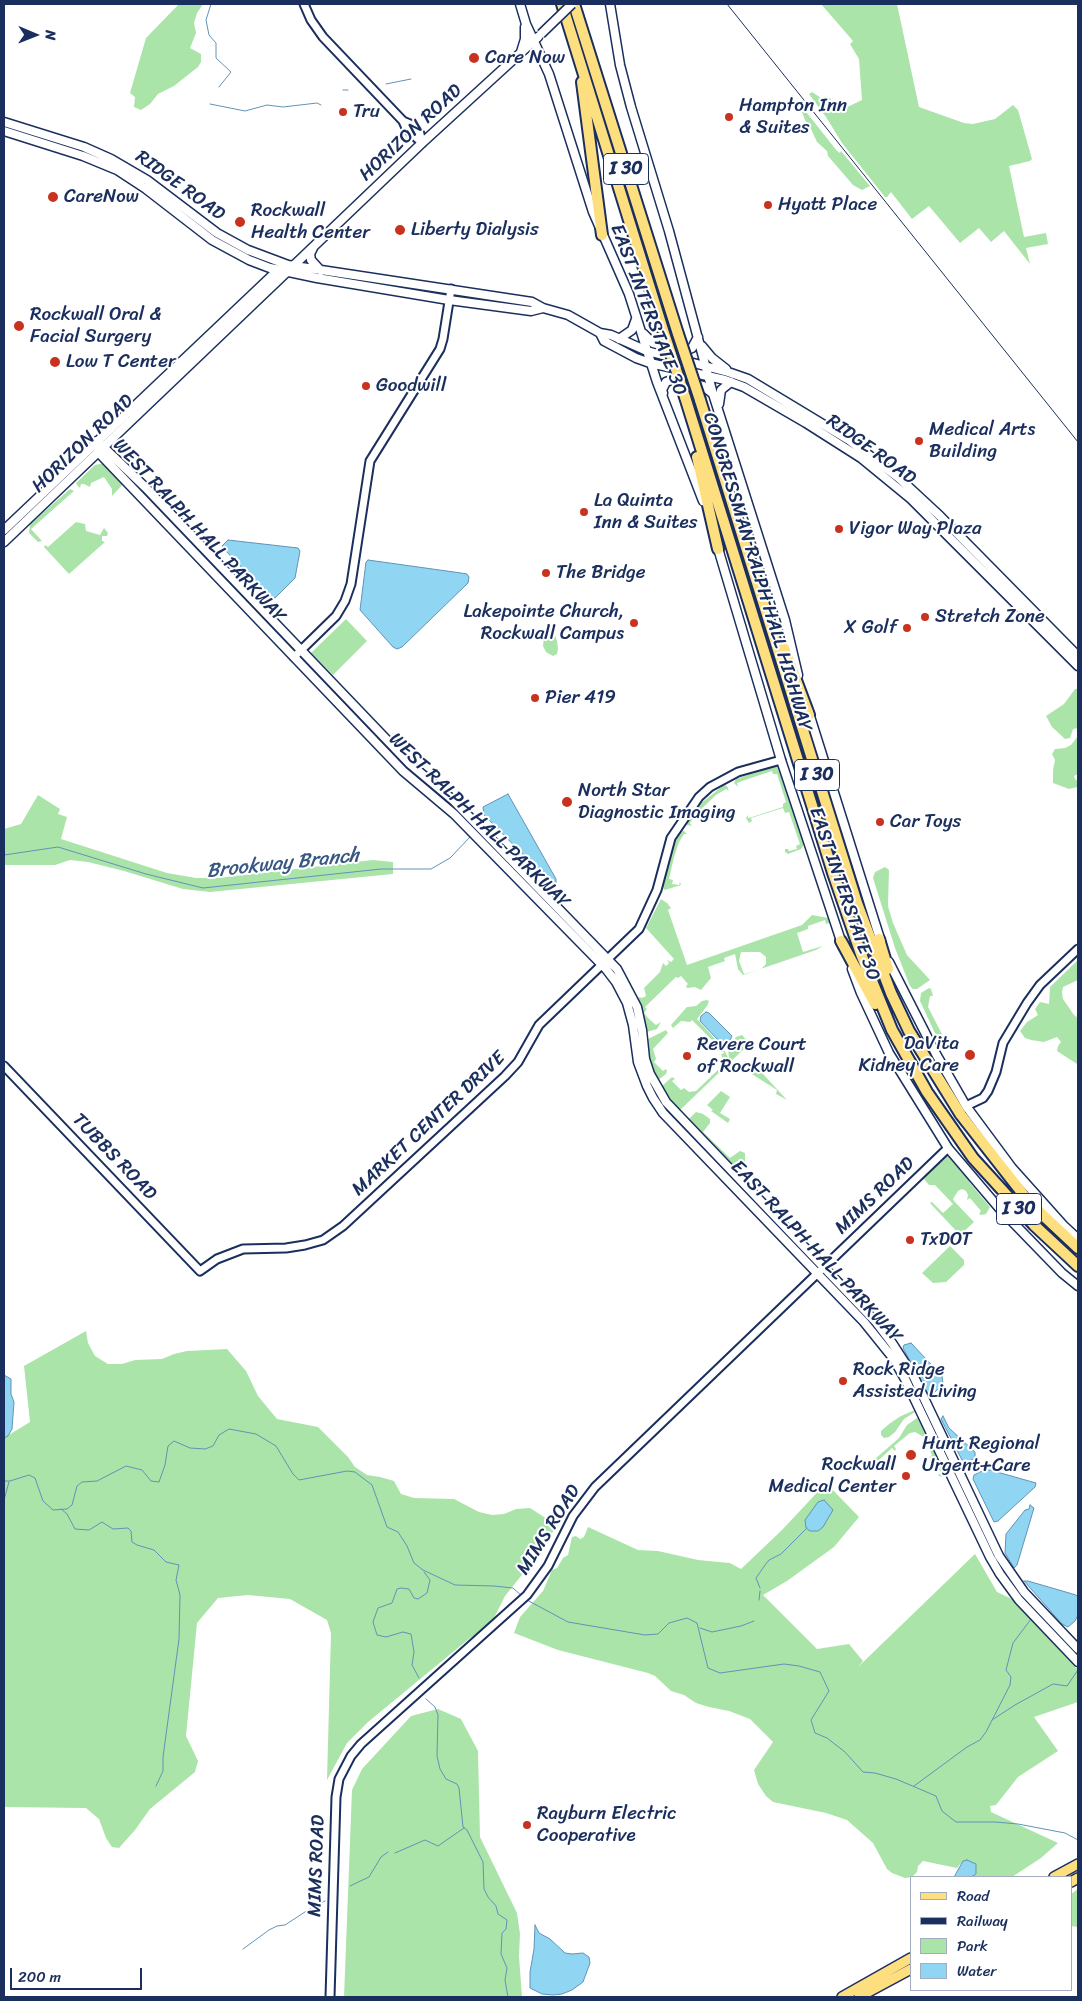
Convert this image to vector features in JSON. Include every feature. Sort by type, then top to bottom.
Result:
[{"type":"highway","name":"CONGRESSMAN RALPH HALL HIGHWAY","points":[[562,4],[833,873],[861,954],[892,1030],[926,1092],[973,1158],[1048,1240],[1078,1266]]},
{"type":"highway","name":"CONGRESSMAN RALPH HALL HIGHWAY","points":[[573,4],[700,400],[857,903],[887,984],[909,1031],[961,1115],[1030,1203],[1078,1248]]},
{"type":"highway","points":[[581,66],[602,234]]},
{"type":"highway","points":[[688,410],[693,441],[718,549]]},
{"type":"highway","points":[[760,592],[784,646],[810,715]]},
{"type":"highway","points":[[879,939],[890,979],[899,1002],[943,1081],[975,1133]]},
{"type":"highway","points":[[841,941],[903,1056],[926,1092]]},
{"type":"main road","name":"EAST INTERSTATE 30","points":[[520,4],[554,88],[590,204],[623,280],[650,363],[710,519],[781,760],[841,941],[861,993],[889,1053],[948,1148],[999,1208],[1062,1273],[1078,1286]]},
{"type":"main road","name":"HORIZON ROAD","points":[[4,542],[422,143],[520,55],[573,4]]},
{"type":"main road","name":"EAST INTERSTATE 30","points":[[610,4],[620,65],[713,394],[785,620],[810,715],[879,939],[897,979],[936,1054],[966,1106],[1012,1168],[1078,1239]]},
{"type":"main road","points":[[520,55],[526,35],[525,20]]},
{"type":"main road","points":[[520,55],[532,52],[541,55]]},
{"type":"main road","name":"RIDGE ROAD","points":[[4,122],[84,147],[125,166],[212,240],[258,264],[287,273],[449,300],[531,311],[543,308]]},
{"type":"main road","name":"RIDGE ROAD","points":[[4,131],[83,156],[149,186]]},
{"type":"main road","name":"RIDGE ROAD","points":[[173,205],[228,240],[248,250],[293,266],[532,302],[543,308],[568,315],[600,333],[647,351],[728,372],[754,382],[849,440],[899,478],[940,516],[1078,656]]},
{"type":"main road","points":[[313,248],[310,254],[311,260],[321,271]]},
{"type":"main road","points":[[258,264],[264,274],[261,286]]},
{"type":"main road","name":"HORIZON ROAD","points":[[4,530],[278,270],[293,266]]},
{"type":"main road","points":[[636,319],[646,338],[656,345],[685,352],[692,348],[698,338],[707,354],[728,372]]},
{"type":"main road","points":[[619,339],[632,330],[636,319]]},
{"type":"main road","points":[[186,369],[191,359],[222,328],[224,321]]},
{"type":"main road","points":[[600,333],[604,341],[616,351],[644,366],[657,382]]},
{"type":"main road","name":"RIDGE ROAD","points":[[604,341],[627,354],[650,363],[730,382],[749,390],[841,444],[879,471],[936,523],[1078,666]]},
{"type":"main road","points":[[149,404],[150,396],[168,378],[172,370]]},
{"type":"main road","points":[[670,412],[662,390],[666,382],[670,380],[703,386],[713,394]]},
{"type":"main road","points":[[719,411],[720,393],[730,382]]},
{"type":"main road","points":[[749,390],[754,382]]},
{"type":"main road","name":"WEST RALPH HALL PARKWAY","points":[[97,442],[101,450],[194,553],[403,771],[454,814],[605,962]]},
{"type":"main road","name":"WEST RALPH HALL PARKWAY","points":[[101,450],[201,546],[410,764],[453,800],[605,962]]},
{"type":"main road","points":[[194,553],[201,546]]},
{"type":"main road","name":"EAST RALPH HALL PARKWAY","points":[[605,962],[624,979],[635,1002],[642,1030],[645,1059],[653,1080],[666,1102],[820,1271],[876,1322],[905,1361],[1011,1583],[1078,1662]]},
{"type":"main road","name":"EAST RALPH HALL PARKWAY","points":[[1011,1583],[1078,1649]]},
{"type":"main road","points":[[1062,1645],[1068,1639]]},
{"type":"main road","points":[[1056,1876],[1078,1864]]},
{"type":"main road","points":[[842,1997],[910,1959]]},
{"type":"main road","points":[[859,1997],[910,1970]]},
{"type":"street","points":[[304,4],[310,20],[323,37],[422,143]]},
{"type":"street","points":[[294,656],[336,616],[345,601],[351,584],[370,460],[440,349],[451,289]]},
{"type":"street","name":"MARKET CENTER DRIVE","points":[[200,1271],[217,1259],[232,1252],[243,1249],[305,1245],[323,1240],[344,1226],[505,1076],[518,1062],[540,1025],[639,929],[658,890],[671,838],[699,797],[710,787],[733,774],[781,760]]},
{"type":"street","points":[[966,1106],[983,1098],[988,1091],[996,1072],[1003,1043],[1027,1003],[1040,985],[1078,949]]},
{"type":"street","name":"TUBBS ROAD","points":[[4,1066],[200,1271]]},
{"type":"street","name":"MIMS ROAD","points":[[330,1997],[337,1788],[342,1771],[351,1756],[361,1744],[527,1595],[548,1566],[580,1505],[596,1487],[948,1148]]},
{"type":"green space","points":[[179,4],[203,4],[197,13],[194,23],[196,33],[190,48],[201,54],[201,62],[198,67],[174,86],[158,94],[150,104],[141,110],[134,107],[135,97],[130,93],[146,38]]},
{"type":"green space","points":[[821,4],[897,4],[919,107],[964,123],[973,124],[995,119],[1013,105],[1018,110],[1032,159],[1009,166],[1024,237],[1046,233],[1048,244],[1026,248],[1030,264],[1004,231],[991,242],[979,228],[960,243],[929,206],[912,219],[891,192],[885,197],[842,143],[809,94],[812,92],[824,100],[830,98],[837,112],[862,100],[859,59],[850,44],[853,41]]},
{"type":"green space","points":[[800,107],[803,108],[837,151],[840,153],[841,151],[870,186],[862,190],[853,185],[828,156],[827,151],[817,142]]},
{"type":"green space","points":[[105,463],[123,481],[123,484],[112,496],[112,489],[104,477],[91,483],[90,487],[81,484],[80,488],[77,485],[76,483],[95,465]]},
{"type":"green space","points":[[70,489],[74,491],[31,529],[42,541],[38,542],[29,533],[30,524]]},
{"type":"green space","points":[[76,522],[85,524],[86,531],[100,535],[104,528],[108,533],[107,536],[102,536],[102,541],[105,542],[69,574],[44,547],[45,545],[48,547]]},
{"type":"green space","points":[[346,619],[367,641],[333,675],[311,653]]},
{"type":"green space","points":[[549,632],[555,635],[557,641],[557,654],[553,656],[546,652],[543,646],[544,637]]},
{"type":"green space","points":[[1075,689],[1078,689],[1078,728],[1073,729],[1070,738],[1065,739],[1052,727],[1046,716],[1064,704]]},
{"type":"green space","points":[[1078,736],[1078,774],[1074,776],[1078,781],[1078,787],[1069,789],[1053,783],[1055,760],[1052,754],[1055,749],[1071,745]]},
{"type":"green space","points":[[776,766],[781,767],[787,783],[804,844],[801,849],[788,854],[785,852],[785,849],[789,851],[797,849],[796,846],[800,844],[789,812],[785,813],[783,808],[751,818],[752,821],[749,823],[746,818],[748,815],[748,818],[783,807],[783,804],[786,802],[777,774],[773,774],[772,771],[737,783],[738,787],[734,783],[736,779]]},
{"type":"green space","points":[[724,785],[727,786],[729,791],[726,789],[716,795],[697,813],[690,823],[692,826],[687,825],[687,819],[700,804]]},
{"type":"green space","points":[[38,795],[60,809],[58,814],[67,817],[61,839],[167,873],[196,878],[218,878],[373,860],[393,862],[393,874],[210,892],[183,889],[88,862],[70,860],[55,865],[4,865],[4,829],[21,824]]},
{"type":"green space","points":[[680,831],[684,831],[687,834],[684,834],[679,842],[669,879],[673,880],[672,884],[679,885],[680,882],[681,885],[665,890],[663,888],[670,855]]},
{"type":"green space","points":[[885,867],[889,870],[888,906],[893,923],[907,955],[930,980],[917,989],[913,989],[910,986],[895,948],[873,878],[875,872]]},
{"type":"green space","points":[[661,899],[667,903],[671,908],[668,910],[687,965],[802,925],[812,915],[828,918],[829,923],[826,924],[825,920],[808,926],[808,929],[797,933],[803,952],[823,946],[816,950],[761,969],[766,964],[766,957],[760,952],[741,952],[739,961],[744,974],[758,970],[743,975],[738,969],[735,954],[724,958],[725,961],[708,967],[711,978],[701,990],[695,987],[687,988],[688,984],[681,976],[676,977],[645,1007],[647,1009],[644,1013],[650,1020],[656,1025],[661,1022],[657,1029],[647,1032],[637,999],[646,996],[644,988],[660,972],[663,963],[666,966],[669,963],[667,960],[671,962],[674,959],[646,928]]},
{"type":"green space","points":[[1078,960],[1078,980],[1063,987],[1062,992],[1063,999],[1078,1018],[1077,1064],[1057,1051],[1061,1042],[1057,1037],[1044,1042],[1031,1040],[1025,1038],[1020,1031],[1027,1022],[1038,1015],[1035,1009],[1040,1002],[1049,1004],[1050,987]]},
{"type":"green space","points":[[929,988],[933,996],[930,996],[928,1007],[946,1042],[950,1041],[946,1045],[940,1044],[920,1001],[921,993]]},
{"type":"green space","points":[[702,1001],[709,1001],[707,1006],[697,1019],[716,1040],[713,1046],[711,1043],[713,1041],[692,1020],[690,1022],[681,1021],[673,1028],[671,1025],[687,1007],[696,1006]]},
{"type":"green space","points":[[666,1030],[668,1033],[653,1049],[656,1059],[654,1062],[663,1071],[666,1069],[667,1071],[658,1080],[649,1061],[646,1040]]},
{"type":"green space","points":[[742,1035],[749,1043],[748,1045],[678,1112],[670,1104],[661,1087],[672,1077],[675,1079],[672,1081],[681,1090],[684,1088],[689,1092],[696,1091],[723,1065],[721,1054],[724,1052],[718,1051],[714,1047],[720,1043],[729,1059],[728,1049],[736,1037]]},
{"type":"green space","points":[[745,1061],[752,1062],[787,1100],[776,1094],[777,1090],[747,1071],[744,1073],[741,1068]]},
{"type":"green space","points":[[721,1091],[730,1097],[720,1113],[730,1119],[728,1123],[711,1111],[713,1110],[707,1105]]},
{"type":"green space","points":[[696,1112],[710,1119],[710,1123],[703,1132],[730,1158],[740,1151],[745,1153],[745,1162],[738,1169],[735,1169],[688,1120]]},
{"type":"green space","points":[[945,1154],[957,1161],[970,1183],[990,1207],[986,1214],[979,1214],[981,1211],[970,1198],[967,1200],[968,1195],[966,1191],[962,1189],[958,1191],[953,1199],[954,1201],[974,1222],[960,1235],[930,1203],[932,1202],[943,1213],[953,1204],[935,1185],[929,1185],[924,1179],[938,1157]]},
{"type":"green space","points":[[950,1246],[964,1260],[964,1265],[946,1282],[933,1283],[922,1273]]},
{"type":"green space","points":[[86,1331],[88,1343],[95,1356],[108,1364],[162,1359],[187,1351],[227,1349],[246,1371],[258,1396],[277,1419],[318,1427],[348,1457],[355,1467],[367,1475],[394,1481],[401,1494],[414,1498],[454,1499],[479,1512],[492,1515],[504,1514],[516,1509],[530,1508],[558,1526],[539,1548],[533,1561],[505,1596],[492,1622],[482,1632],[470,1638],[368,1722],[347,1743],[327,1780],[331,1633],[327,1620],[290,1599],[248,1595],[218,1598],[197,1623],[186,1736],[198,1761],[195,1772],[150,1809],[119,1848],[112,1847],[106,1838],[99,1819],[86,1808],[4,1807],[4,1438],[30,1422],[24,1366]]},
{"type":"green space","points":[[915,1410],[915,1412],[904,1419],[889,1437],[884,1438],[881,1435],[881,1431],[889,1424]]},
{"type":"green space","points":[[917,1418],[921,1420],[946,1474],[945,1476],[938,1475],[941,1473],[933,1457],[929,1458],[932,1455],[924,1437],[915,1432],[910,1433],[894,1446],[895,1451],[892,1448],[881,1458],[876,1464],[878,1467],[873,1467],[872,1464],[875,1459],[899,1438],[907,1425]]},
{"type":"green space","points":[[826,1483],[859,1517],[834,1547],[787,1581],[763,1595],[817,1649],[849,1644],[863,1661],[858,1667],[975,1554],[997,1592],[1012,1599],[1078,1670],[1078,1702],[1034,1717],[1058,1751],[1018,1777],[996,1805],[990,1806],[991,1812],[1058,1843],[1041,1858],[1014,1876],[973,1876],[976,1874],[963,1861],[957,1868],[923,1861],[918,1866],[917,1872],[910,1877],[905,1878],[892,1873],[887,1869],[873,1843],[847,1820],[826,1813],[773,1802],[766,1796],[758,1784],[754,1770],[773,1742],[750,1719],[729,1711],[696,1703],[684,1695],[671,1691],[655,1676],[648,1673],[558,1650],[514,1633],[520,1617],[543,1591],[552,1570],[557,1568],[563,1558],[568,1555],[572,1537],[576,1536],[580,1539],[584,1537],[588,1527],[638,1550],[658,1551],[698,1560],[730,1563],[741,1569],[782,1530]]},
{"type":"green space","points":[[438,1709],[461,1719],[478,1751],[480,1837],[517,1913],[520,1934],[519,1956],[522,1997],[344,1997],[352,1790],[362,1769],[411,1716]]},
{"type":"green space","points":[[1078,1889],[1078,1927],[1072,1926],[1072,1893]]},
{"type":"water","points":[[228,540],[298,548],[300,551],[295,578],[275,598],[271,598],[224,549],[222,546]]},
{"type":"water","points":[[368,560],[467,574],[469,577],[468,583],[402,647],[397,649],[393,647],[360,610],[366,562]]},
{"type":"water","points":[[508,794],[556,879],[556,884],[552,884],[484,815],[483,807]]},
{"type":"water","points":[[706,1012],[732,1036],[729,1042],[726,1044],[717,1039],[700,1021],[701,1016]]},
{"type":"water","points":[[911,1343],[942,1376],[943,1384],[933,1394],[928,1394],[903,1348],[904,1345]]},
{"type":"water","points":[[4,1375],[11,1379],[11,1394],[14,1402],[12,1429],[8,1436],[4,1438]]},
{"type":"water","points":[[943,1416],[949,1428],[975,1452],[975,1458],[967,1462],[962,1460],[941,1419]]},
{"type":"water","points":[[984,1470],[1036,1483],[1035,1487],[998,1521],[994,1522],[973,1479],[974,1475]]},
{"type":"water","points":[[824,1500],[833,1510],[823,1527],[818,1531],[810,1531],[806,1528],[805,1520],[818,1502]]},
{"type":"water","points":[[1030,1505],[1034,1508],[1017,1565],[1014,1568],[1005,1553],[1006,1534],[1025,1510],[1029,1509]]},
{"type":"water","points":[[1024,1581],[1076,1595],[1078,1597],[1078,1615],[1075,1621],[1068,1627],[1062,1624]]},
{"type":"water","points":[[967,1860],[976,1864],[976,1874],[973,1876],[955,1876],[963,1861]]},
{"type":"water","points":[[535,1925],[539,1933],[550,1939],[565,1953],[583,1953],[589,1957],[590,1963],[583,1982],[572,1990],[553,1995],[542,1994],[530,1988]]},
{"type":"waterway","points":[[211,4],[206,20],[209,35],[216,43],[216,58],[231,72],[219,87]]},
{"type":"waterway","points":[[386,84],[411,79]]},
{"type":"waterway","points":[[343,90],[348,90]]},
{"type":"waterway","points":[[210,104],[245,111],[267,105],[283,107],[317,103],[321,105]]},
{"type":"waterway","name":"Brookway Branch","points":[[4,855],[58,847],[146,874],[203,888],[381,869],[431,869],[450,858],[470,837]]},
{"type":"waterway","points":[[4,1481],[29,1475],[35,1478],[43,1501],[53,1510],[67,1509],[72,1505],[77,1486],[82,1482],[97,1481],[126,1466],[142,1470],[151,1481],[159,1482],[165,1465],[168,1446],[174,1441],[190,1448],[205,1449],[213,1446],[219,1435],[229,1429],[256,1434],[276,1446],[293,1474],[299,1480],[347,1471],[355,1472],[372,1485],[387,1527],[398,1532],[407,1546],[414,1563],[423,1570],[455,1585],[513,1588],[522,1596]]},
{"type":"waterway","points":[[4,1500],[9,1482]]},
{"type":"waterway","points":[[61,1509],[67,1514],[75,1529],[89,1530],[102,1522],[113,1529],[128,1528],[131,1531],[132,1542],[154,1550],[166,1562],[179,1565],[176,1580],[180,1595],[179,1639],[163,1757],[163,1771],[156,1786]]},
{"type":"waterway","points":[[760,1588],[756,1578],[765,1565],[769,1560],[781,1554],[807,1528]]},
{"type":"waterway","points":[[419,1678],[412,1665],[414,1652],[411,1634],[403,1632],[386,1637],[377,1635],[373,1622],[378,1608],[392,1603],[397,1589],[409,1589],[414,1598],[418,1599],[427,1593],[430,1580],[424,1572]]},
{"type":"waterway","points":[[759,1600],[760,1591]]},
{"type":"waterway","points":[[527,1600],[568,1622],[645,1635],[658,1634],[669,1623],[687,1618],[697,1623],[708,1668],[720,1673],[784,1664],[820,1672],[829,1691],[811,1720],[815,1733],[827,1738],[845,1752],[863,1772],[875,1773],[896,1779],[936,1796],[942,1811],[956,1822],[1018,1824],[1065,1833],[1078,1840]]},
{"type":"waterway","points":[[914,1786],[967,1747],[980,1740],[986,1732],[1010,1685],[1011,1677],[1006,1670],[1013,1643],[1031,1619]]},
{"type":"waterway","points":[[700,1628],[712,1632],[741,1626],[754,1621]]},
{"type":"waterway","points":[[992,1720],[1053,1684],[1067,1686],[1078,1670]]},
{"type":"waterway","points":[[426,1699],[435,1707],[438,1715],[437,1756],[440,1769],[446,1779],[457,1784],[459,1788],[463,1827],[467,1830],[483,1862],[484,1889],[496,1906],[498,1914],[507,1920],[506,1929],[502,1933],[501,1954],[507,1968],[505,1980],[508,1997]]},
{"type":"waterway","points":[[395,1853],[425,1840],[438,1846],[464,1828]]},
{"type":"waterway","points":[[350,1886],[369,1877],[381,1857],[388,1852]]},
{"type":"waterway","points":[[243,1949],[269,1930],[285,1925],[325,1901]]},
{"type":"railway","points":[[727,4],[1078,442]]},
{"type":"place","name":"Care Now","points":[[474,58]]},
{"type":"place","name":"Tru","points":[[343,112]]},
{"type":"place","name":"Hampton Inn & Suites","points":[[729,117]]},
{"type":"place","name":"CareNow","points":[[53,197]]},
{"type":"place","name":"Hyatt Place","points":[[768,205]]},
{"type":"place","name":"Rockwall Health Center","points":[[240,222]]},
{"type":"place","name":"Liberty Dialysis","points":[[400,230]]},
{"type":"place","name":"Rockwall Oral & Facial Surgery","points":[[19,326]]},
{"type":"place","name":"Low T Center","points":[[55,362]]},
{"type":"place","name":"Goodwill","points":[[366,386]]},
{"type":"place","name":"Medical Arts Building","points":[[919,441]]},
{"type":"place","name":"La Quinta Inn & Suites","points":[[584,512]]},
{"type":"place","name":"Vigor Way Plaza","points":[[839,529]]},
{"type":"place","name":"The Bridge","points":[[546,573]]},
{"type":"place","name":"Stretch Zone","points":[[925,617]]},
{"type":"place","name":"Lakepointe Church, Rockwall Campus","points":[[634,623]]},
{"type":"place","name":"X Golf","points":[[907,628]]},
{"type":"place","name":"Pier 419","points":[[535,698]]},
{"type":"place","name":"North Star Diagnostic Imaging","points":[[567,802]]},
{"type":"place","name":"Car Toys","points":[[880,822]]},
{"type":"place","name":"DaVita Kidney Care","points":[[970,1055]]},
{"type":"place","name":"Revere Court of Rockwall","points":[[687,1056]]},
{"type":"place","name":"TxDOT","points":[[910,1240]]},
{"type":"place","name":"Rock Ridge Assisted Living","points":[[843,1381]]},
{"type":"place","name":"Hunt Regional Urgent+Care","points":[[911,1455]]},
{"type":"place","name":"Rockwall Medical Center","points":[[906,1476]]},
{"type":"place","name":"Rayburn Electric Cooperative","points":[[527,1825]]}]
